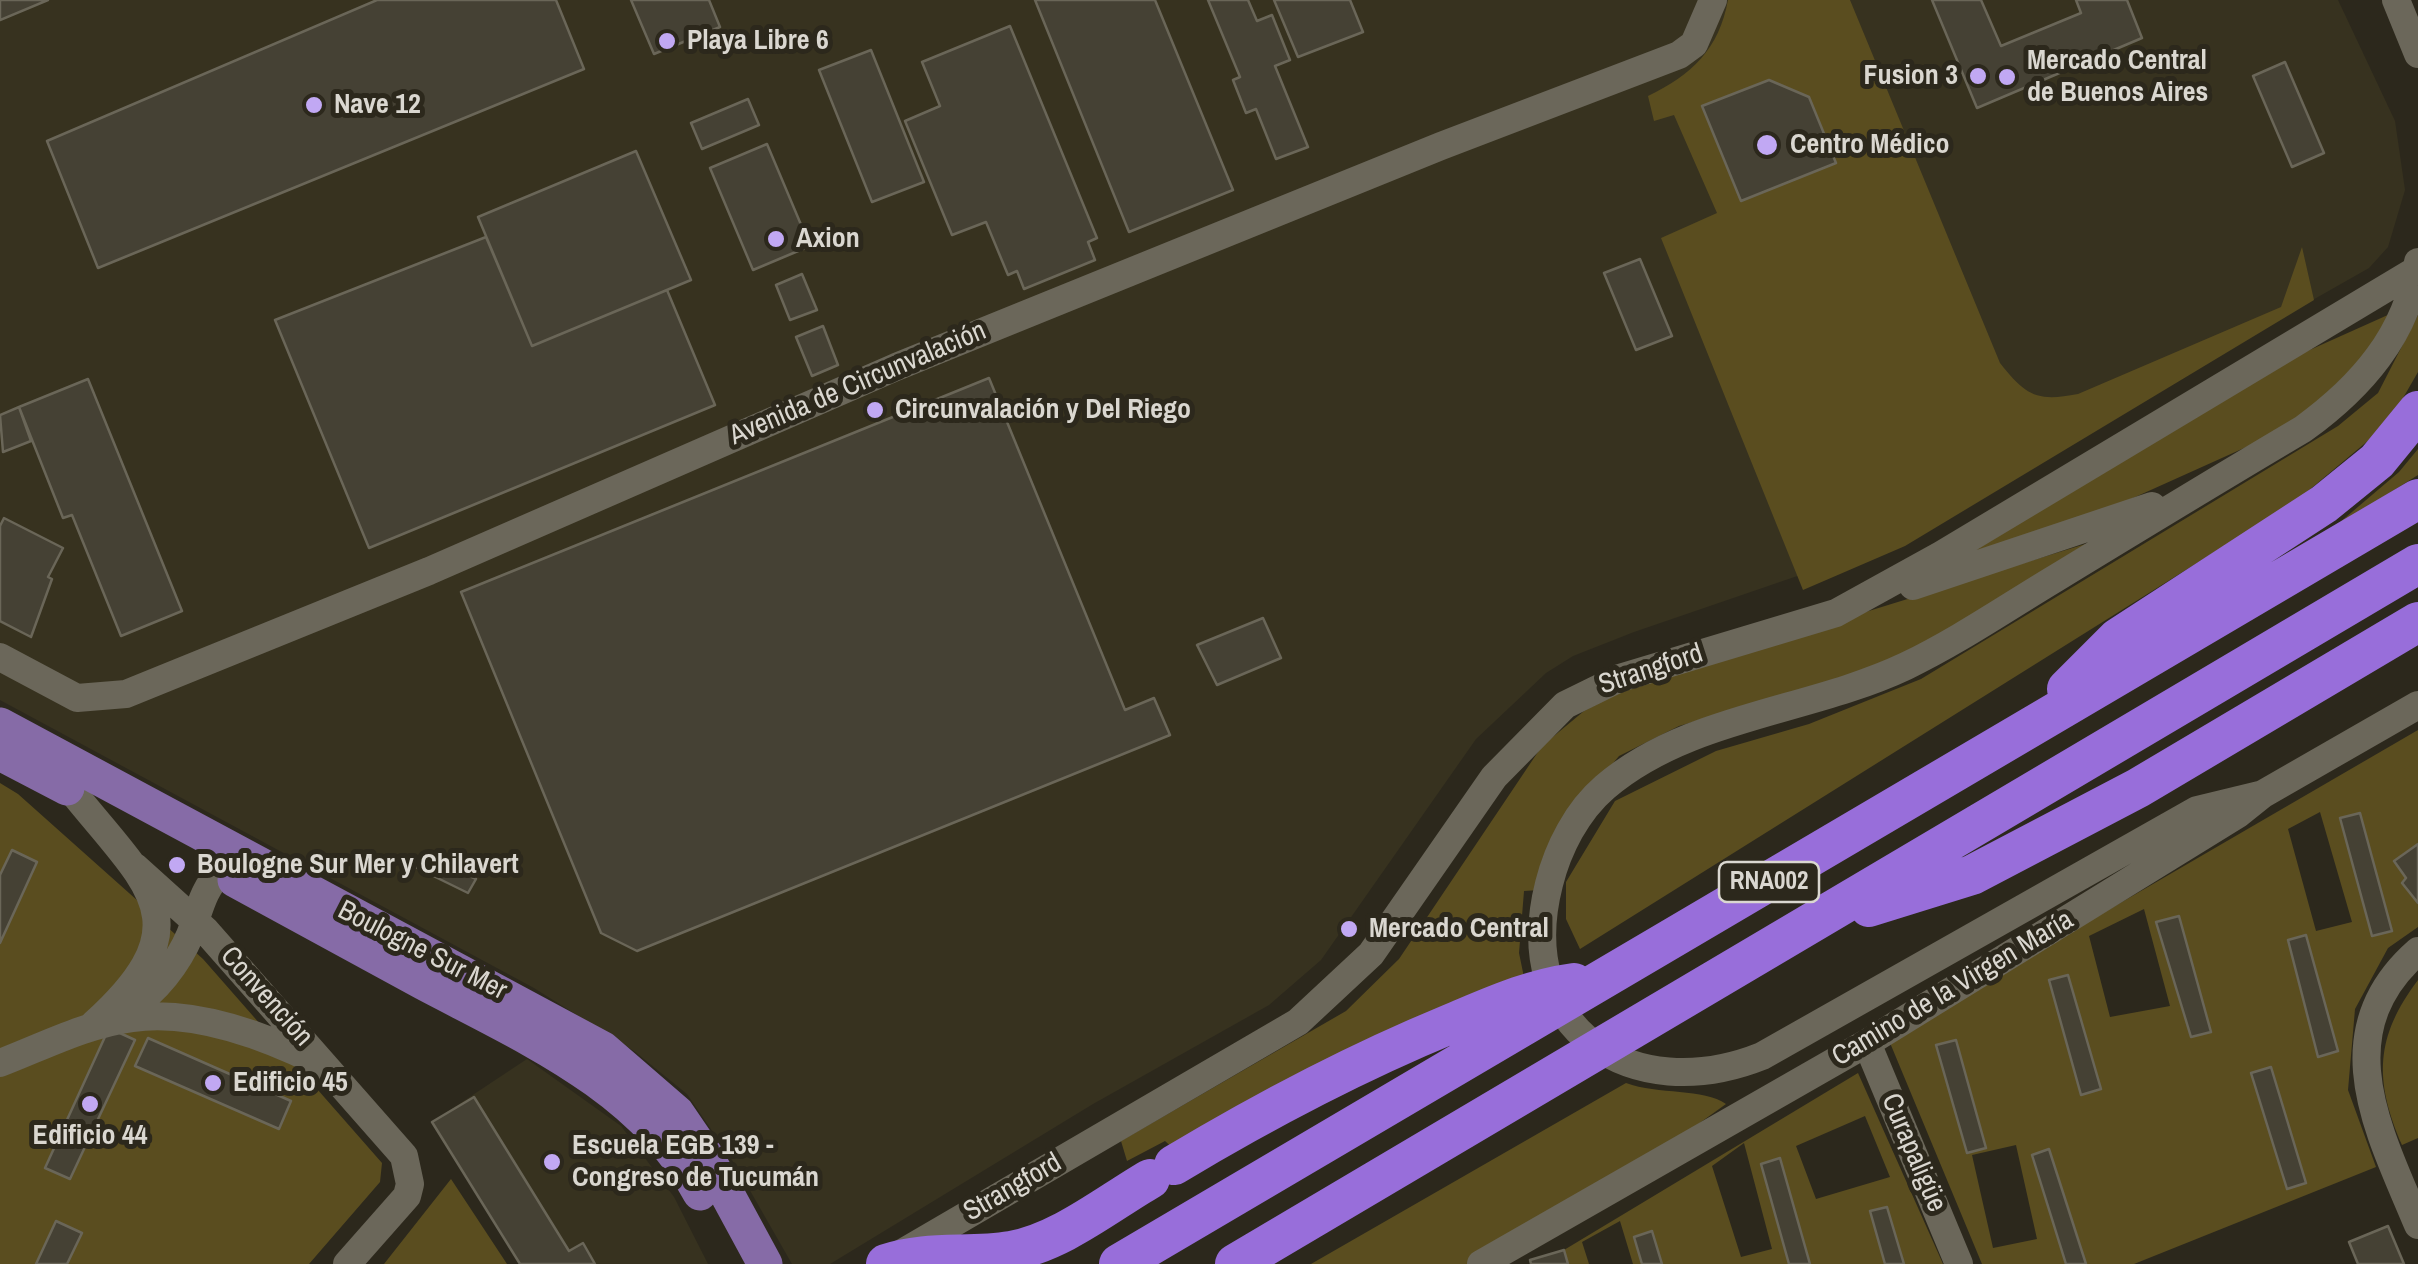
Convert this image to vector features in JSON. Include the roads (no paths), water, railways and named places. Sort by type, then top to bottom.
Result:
[{"type":"highway","points":[[2024,731],[2118,638],[2324,504],[2377,461],[2418,411]]},
{"type":"highway","name":"RNA002","points":[[1120,1264],[2418,499]]},
{"type":"highway","name":"RNA002","points":[[1235,1264],[2418,564]]},
{"type":"highway","points":[[1804,928],[1972,875],[2138,788],[2418,622]]},
{"type":"highway","points":[[885,1264],[910,1256],[1027,1246],[1048,1240],[1278,1103],[1384,1051],[1539,988],[1602,980]]},
{"type":"main road","name":"Boulogne Sur Mer","points":[[0,725],[602,1048],[677,1112],[707,1156],[765,1264]]},
{"type":"main road","name":"Boulogne Sur Mer","points":[[0,753],[522,1035],[626,1101],[686,1168],[739,1264]]},
{"type":"street","points":[[2398,1],[2418,54]]},
{"type":"street","name":"Avenida de Circunvalación","points":[[0,657],[77,698],[126,694],[429,571],[896,367],[1423,153],[1679,55],[1694,44],[1710,10]]},
{"type":"street","points":[[2262,794],[2197,810],[1762,1056],[1709,1073],[1677,1076],[1646,1071],[1616,1059],[1568,1018],[1552,991],[1543,960],[1540,929],[1555,863],[1575,822],[1626,769],[1707,732],[1812,702],[1904,666],[2302,430],[2354,388],[2400,326],[2413,296],[2418,266]]},
{"type":"street","name":"Strangford","points":[[885,1264],[1298,1022],[1372,954],[1494,777],[1564,705],[1620,678],[1836,613],[1942,555],[2418,266]]},
{"type":"street","points":[[1836,613],[2203,488]]},
{"type":"street","name":"Camino de la Virgen María","points":[[1481,1264],[1867,1043],[2238,814],[2262,794],[2418,705]]},
{"type":"street","points":[[71,790],[135,867],[156,906],[156,941],[135,983],[89,1029]]},
{"type":"street","name":"Convención","points":[[135,867],[195,921],[400,1148],[408,1169],[406,1196],[348,1264]]},
{"type":"street","points":[[89,1029],[147,997],[178,958],[211,881],[221,872]]},
{"type":"street","points":[[2418,951],[2394,980],[2377,1010],[2366,1067],[2370,1108],[2418,1224]]},
{"type":"street","points":[[0,1063],[89,1029],[136,1017],[203,1023],[254,1034],[328,1067]]},
{"type":"street","name":"Curapaligüe","points":[[1867,1043],[1959,1264]]},
{"type":"place","name":"Playa Libre 6","points":[[667,41]]},
{"type":"place","name":"Fusion 3","points":[[1978,76]]},
{"type":"place","name":"Mercado Central de Buenos Aires","points":[[2007,77]]},
{"type":"place","name":"Nave 12","points":[[314,105]]},
{"type":"place","name":"Centro Médico","points":[[1767,145]]},
{"type":"place","name":"Axion","points":[[776,239]]},
{"type":"place","name":"Circunvalación y Del Riego","points":[[875,410]]},
{"type":"place","name":"Boulogne Sur Mer y Chilavert","points":[[177,865]]},
{"type":"place","name":"Mercado Central","points":[[1349,929]]},
{"type":"place","name":"Edificio 45","points":[[213,1083]]},
{"type":"place","name":"Edificio 44","points":[[90,1104]]},
{"type":"place","name":"Escuela EGB 139 - Congreso de Tucumán","points":[[552,1162]]}]
